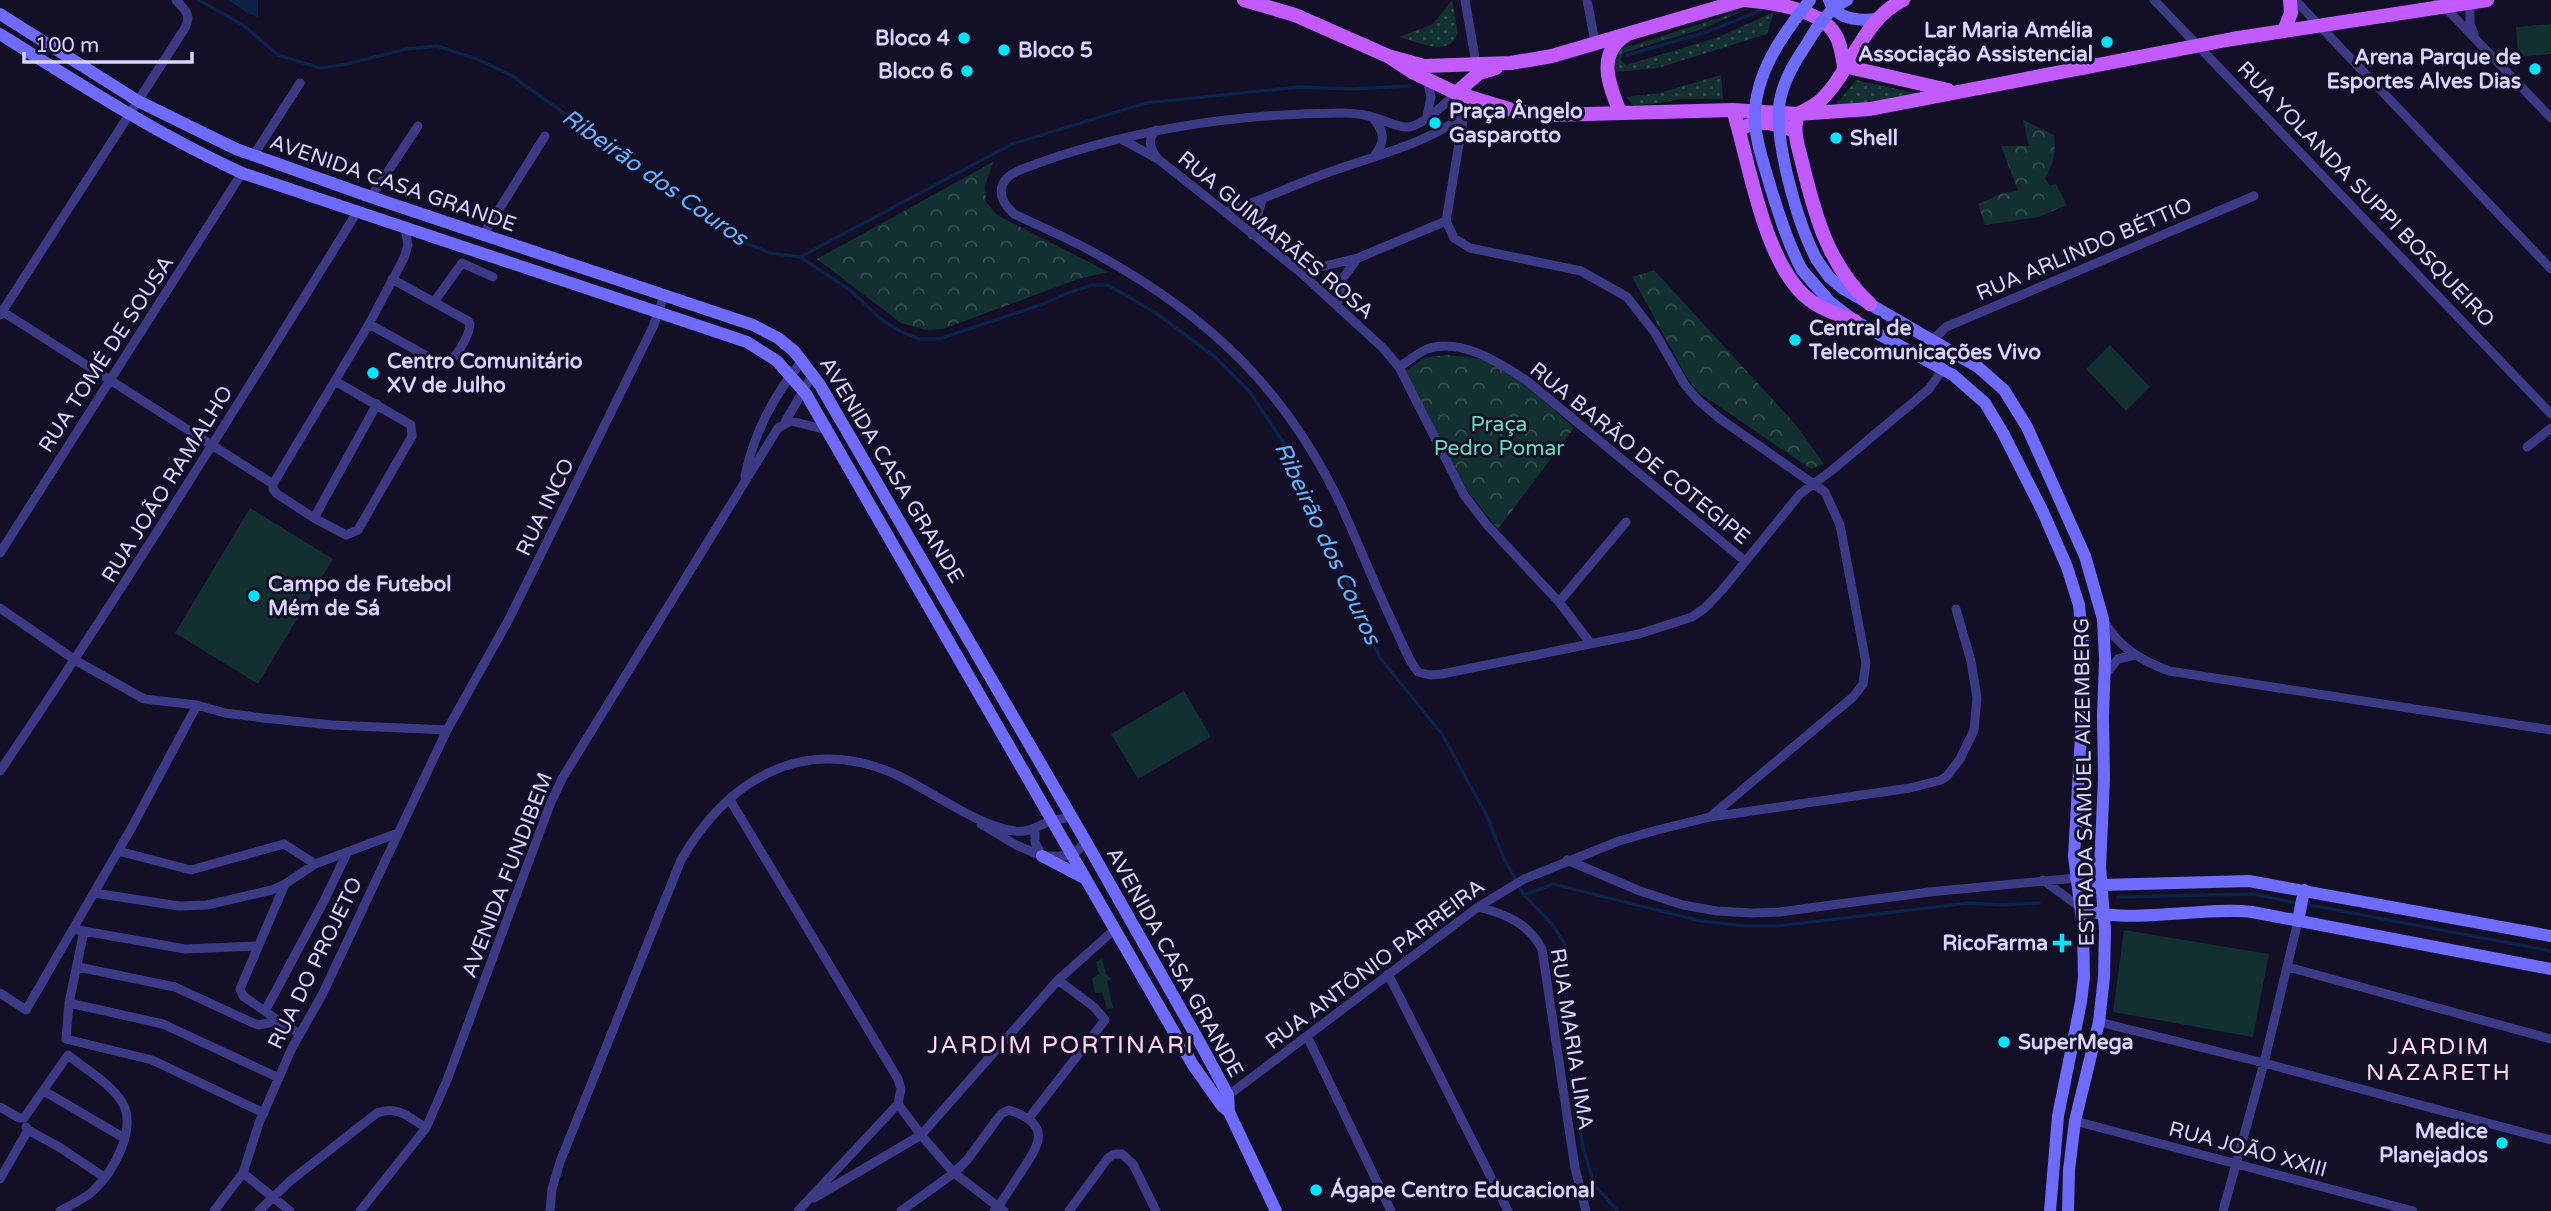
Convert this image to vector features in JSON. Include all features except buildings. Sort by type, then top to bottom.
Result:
[{"type":"main road","points":[[1244,0],[1295,15],[1426,73],[1463,95],[1512,110],[1550,115],[1733,110],[1798,114],[1870,109],[2197,46],[2441,3],[2487,0]]},
{"type":"main road","points":[[1426,73],[1476,63],[1511,63],[1552,57],[1701,7],[1743,0],[1784,7],[1824,22],[1838,38],[1844,66]]},
{"type":"main road","name":"ESTRADA SAMUEL AIZEMBERG","points":[[1810,0],[1782,39],[1758,92],[1755,119],[1762,156],[1783,230],[1802,270],[1830,302],[1855,321],[1943,369],[1979,396],[1993,414],[2048,523],[2067,567],[2079,605],[2085,665],[2075,829],[2076,878],[2084,956],[2081,1002],[2058,1116],[2050,1211]]},
{"type":"main road","points":[[1829,0],[1835,10],[1848,18],[1864,21],[1877,19]]},
{"type":"main road","name":"ESTRADA SAMUEL AIZEMBERG","points":[[1847,0],[1832,10],[1816,29],[1789,74],[1780,102],[1781,135],[1790,180],[1800,221],[1816,260],[1834,282],[1990,375],[2004,390],[2018,412],[2085,556],[2103,619],[2105,675],[2101,885],[2105,962],[2099,1022],[2075,1121],[2069,1170],[2068,1211]]},
{"type":"main road","points":[[1798,114],[1819,102],[1877,19],[1903,0]]},
{"type":"main road","points":[[2284,31],[2291,13],[2292,0]]},
{"type":"main road","name":"AVENIDA CASA GRANDE","points":[[0,14],[138,101],[213,139],[253,156],[371,197],[753,325],[778,338],[803,360],[946,597],[1112,888],[1223,1098],[1276,1211]]},
{"type":"main road","points":[[1620,112],[1606,62],[1615,44],[1630,33]]},
{"type":"main road","name":"AVENIDA CASA GRANDE","points":[[0,34],[128,116],[203,156],[242,173],[659,311],[747,342],[777,361],[803,390],[827,430],[1193,1065],[1223,1098]]},
{"type":"main road","points":[[1463,95],[1479,73],[1511,63]]},
{"type":"main road","points":[[1844,66],[1960,92]]},
{"type":"main road","points":[[1733,110],[1774,248],[1788,276],[1809,300],[1828,311],[1855,321]]},
{"type":"main road","points":[[1798,114],[1795,134],[1815,211],[1829,250],[1854,289],[1870,304]]},
{"type":"main road","points":[[1739,131],[1752,123],[1784,126],[1795,134]]},
{"type":"main road","points":[[1042,856],[1084,878]]},
{"type":"main road","points":[[2076,878],[2101,885],[2249,881],[2303,893],[2551,936]]},
{"type":"main road","points":[[1097,899],[1102,892],[1112,888]]},
{"type":"main road","points":[[2299,916],[2303,893]]},
{"type":"main road","points":[[2081,908],[2104,914],[2243,911],[2299,916],[2551,969]]},
{"type":"main road","points":[[2081,1002],[2089,1016],[2099,1022]]},
{"type":"street","points":[[176,0],[188,13],[185,28],[1,312],[274,484]]},
{"type":"street","points":[[1465,0],[1476,63]]},
{"type":"street","points":[[1587,0],[1595,42]]},
{"type":"street","name":"RUA YOLANDA SUPPI BOSQUEIRO","points":[[2154,0],[2551,414]]},
{"type":"street","points":[[2292,0],[2551,269]]},
{"type":"street","points":[[2470,1],[2470,24],[2476,39]]},
{"type":"street","points":[[2441,3],[2551,118]]},
{"type":"street","points":[[1426,73],[1431,101],[1427,117]]},
{"type":"street","points":[[253,156],[300,83]]},
{"type":"street","points":[[1710,817],[1853,697],[1866,678],[1866,663],[1840,525],[1825,492],[1815,483],[1719,418],[1698,400],[1679,375],[1655,332],[1627,297],[1581,271],[1470,248],[1454,238],[1446,221],[1464,114],[1463,95],[1418,124],[1408,127],[1346,113],[1310,114],[1156,130],[1059,155],[1015,172],[1003,184],[1000,192],[1005,206],[1014,215],[1126,270],[1184,310],[1232,348],[1253,370],[1271,391],[1313,453],[1339,502],[1389,616],[1418,672],[1430,675],[1639,634],[1692,617],[1723,589],[1800,494],[1815,483],[1929,390],[1943,369]]},
{"type":"street","points":[[1225,212],[1444,129],[1464,114]]},
{"type":"street","points":[[1372,117],[1383,134],[1381,147],[1374,156]]},
{"type":"street","points":[[371,197],[418,126]]},
{"type":"street","points":[[1156,130],[1152,134],[1150,144],[1158,159]]},
{"type":"street","points":[[483,234],[545,136]]},
{"type":"street","name":"RUA GUIMARÃES ROSA","points":[[1121,139],[1158,159],[1225,212],[1300,272],[1383,348],[1399,367],[1464,495],[1487,525],[1559,602],[1591,644]]},
{"type":"street","name":"RUA TOMÉ DE SOUSA","points":[[0,553],[242,173]]},
{"type":"street","name":"RUA ARLINDO BÉTTIO","points":[[1933,340],[1946,327],[2254,196]]},
{"type":"street","points":[[1252,234],[1262,200]]},
{"type":"street","name":"RUA JOÃO RAMALHO","points":[[0,771],[214,444],[357,212]]},
{"type":"street","points":[[1300,272],[1358,258],[1446,221]]},
{"type":"street","points":[[335,381],[411,425],[412,436],[358,530],[346,535],[314,518],[273,489],[408,251],[405,228]]},
{"type":"street","points":[[1337,304],[1343,278],[1358,258]]},
{"type":"street","points":[[434,302],[460,265],[466,263],[493,276]]},
{"type":"street","points":[[369,324],[438,363],[448,364],[469,332],[470,324],[393,279]]},
{"type":"street","name":"RUA INCO","points":[[447,730],[509,619],[664,296]]},
{"type":"street","name":"RUA BARÃO DE COTEGIPE","points":[[1399,367],[1427,349],[1441,347],[1475,352],[1494,359],[1525,380],[1745,561]]},
{"type":"street","name":"AVENIDA FUNDIBEM","points":[[743,484],[753,442],[791,374],[803,360]]},
{"type":"street","name":"AVENIDA FUNDIBEM","points":[[360,1211],[426,1128],[447,1080],[551,802],[563,777],[813,374]]},
{"type":"street","points":[[314,518],[377,404]]},
{"type":"street","points":[[785,422],[799,421],[827,430]]},
{"type":"street","points":[[2527,447],[2551,428]]},
{"type":"street","points":[[1559,602],[1626,522]]},
{"type":"street","points":[[0,608],[75,660],[144,699],[291,721],[447,730]]},
{"type":"street","name":"RUA ANTÔNIO PARREIRA","points":[[1223,1098],[1478,907],[1519,881],[1629,838],[1710,817],[1910,788],[1947,776],[1960,759],[1974,730],[1976,712],[1971,661],[1956,609]]},
{"type":"street","points":[[2103,619],[2119,642],[2135,655],[2160,668],[2179,673],[2551,730]]},
{"type":"street","points":[[2105,675],[2118,659],[2135,655]]},
{"type":"street","points":[[0,993],[26,1010],[118,851],[197,705]]},
{"type":"street","name":"RUA DO PROJETO","points":[[214,1211],[243,1173],[279,1078],[322,995],[447,730]]},
{"type":"street","points":[[550,1211],[559,1162],[681,860],[695,835],[730,800],[767,772],[805,760],[858,763],[890,772],[953,806],[1007,840],[1042,856],[1072,856],[1086,842]]},
{"type":"street","points":[[730,800],[898,1079],[901,1089],[898,1104],[798,1211]]},
{"type":"street","points":[[953,806],[1009,830],[1027,831],[1071,817]]},
{"type":"street","points":[[1035,829],[1035,842],[1042,856]]},
{"type":"street","points":[[94,893],[189,907],[207,905],[256,895],[285,884],[315,864],[398,833]]},
{"type":"street","points":[[118,851],[191,870],[284,844],[315,864]]},
{"type":"street","points":[[265,1012],[324,901],[346,853]]},
{"type":"street","points":[[1567,860],[1667,900],[1732,912],[1779,912],[1929,892],[2076,878]]},
{"type":"street","points":[[2043,880],[2081,908]]},
{"type":"street","points":[[285,884],[240,992],[300,1034]]},
{"type":"street","name":"RUA MARIA LIMA","points":[[1478,907],[1510,916],[1531,933],[1542,949],[1575,1168],[1586,1211]]},
{"type":"street","points":[[2224,1211],[2264,1063],[2299,916]]},
{"type":"street","points":[[73,929],[185,949],[258,946]]},
{"type":"street","points":[[805,1203],[921,1135],[1058,980],[1115,929]]},
{"type":"street","points":[[84,931],[69,1003],[66,1039],[152,1060],[264,1113]]},
{"type":"street","points":[[78,967],[175,987],[260,1025],[279,1021]]},
{"type":"street","points":[[2288,967],[2551,1039]]},
{"type":"street","points":[[1388,974],[1508,1211]]},
{"type":"street","points":[[1029,1118],[1105,1020],[1094,1007],[1058,980]]},
{"type":"street","points":[[69,1003],[163,1024],[279,1078]]},
{"type":"street","points":[[2099,1022],[2551,1140]]},
{"type":"street","points":[[1307,1037],[1391,1211]]},
{"type":"street","points":[[21,1119],[68,1055],[121,1101],[127,1119],[124,1138],[115,1162],[92,1192],[60,1211]]},
{"type":"street","points":[[44,1091],[124,1138]]},
{"type":"street","points":[[898,1104],[954,1173],[999,1210],[1039,1143],[1038,1129],[1029,1118],[1005,1110],[954,1173],[901,1211]]},
{"type":"street","points":[[0,1107],[21,1119],[28,1130],[104,1177]]},
{"type":"street","points":[[259,1211],[290,1181],[377,1113],[388,1109],[406,1114],[426,1128]]},
{"type":"street","name":"RUA JOÃO XXIII","points":[[2075,1121],[2413,1211]]},
{"type":"street","points":[[0,1178],[28,1130]]},
{"type":"street","points":[[1069,1211],[1108,1158],[1114,1154],[1128,1157],[1156,1211]]},
{"type":"street","points":[[243,1173],[290,1211]]},
{"type":"green space","points":[[1452,0],[1458,33],[1451,43],[1440,47],[1399,37],[1433,24]]},
{"type":"green space","points":[[1750,8],[1702,29],[1623,53],[1621,60],[1626,65],[1716,38],[1774,12],[1767,34],[1658,68],[1616,72],[1614,54],[1621,49]]},
{"type":"green space","points":[[2551,24],[2551,54],[2518,57],[2516,27]]},
{"type":"green space","points":[[1721,75],[1723,99],[1681,99],[1633,105],[1626,97],[1659,93]]},
{"type":"green space","points":[[1856,80],[1924,95],[1872,104],[1835,106]]},
{"type":"green space","points":[[2023,120],[2054,135],[2054,158],[2045,178],[2050,186],[2056,184],[2067,205],[2039,217],[1985,225],[1978,204],[2003,193],[2018,191],[2001,146],[2029,146]]},
{"type":"green space","points":[[993,162],[985,186],[986,202],[997,215],[1108,272],[1078,279],[943,329],[926,330],[901,323],[817,259]]},
{"type":"green space","points":[[1654,270],[1796,425],[1824,464],[1811,469],[1698,392],[1688,379],[1632,277]]},
{"type":"green space","points":[[2110,345],[2150,387],[2126,411],[2086,369]]},
{"type":"green space","name":"Praça Pedro Pomar","points":[[1448,355],[1482,360],[1503,369],[1574,428],[1498,529],[1465,488],[1406,371],[1426,357]]},
{"type":"green space","name":"Campo de Futebol Mém de Sá","points":[[250,508],[333,559],[258,684],[175,633]]},
{"type":"green space","points":[[1184,691],[1211,737],[1138,779],[1111,734]]},
{"type":"green space","points":[[2124,930],[2269,954],[2253,1037],[2113,1012]]},
{"type":"green space","points":[[1102,959],[1106,974],[1112,979],[1107,981],[1113,1008],[1107,1009],[1102,992],[1095,993],[1092,979],[1099,974],[1096,962]]},
{"type":"water","points":[[228,0],[258,0],[258,17],[249,14]]},
{"type":"waterway","name":"Ribeirão dos Couros","points":[[199,0],[243,25],[278,55],[320,68],[407,49],[437,46],[477,59],[511,75],[739,240],[770,253],[800,257],[850,290],[882,320],[919,339],[939,339],[1092,285],[1108,285],[1156,313],[1215,357],[1249,391],[1291,454],[1380,658],[1442,734],[1488,818],[1504,859],[1524,895],[1551,923],[1565,944],[1568,1051],[1583,1148],[1595,1186],[1618,1211]]},
{"type":"waterway","points":[[1627,55],[1707,32],[1759,11]]},
{"type":"waterway","points":[[800,257],[1012,144],[1146,103],[1299,87],[1353,89],[1409,86]]},
{"type":"waterway","points":[[1524,895],[1553,884],[1701,921],[1745,926],[1778,926],[1968,903],[2039,903]]},
{"type":"waterway","points":[[2118,897],[2253,894],[2298,903]]},
{"type":"waterway","points":[[2305,904],[2551,951]]},
{"type":"place","name":"Bloco 4","points":[[964,38]]},
{"type":"place","name":"Lar Maria Amélia Associação Assistencial","points":[[2107,42]]},
{"type":"place","name":"Bloco 5","points":[[1004,50]]},
{"type":"place","name":"Arena Parque de Esportes Alves Dias","points":[[2535,69]]},
{"type":"place","name":"Bloco 6","points":[[967,71]]},
{"type":"place","name":"Praça Ângelo Gasparotto","points":[[1435,123]]},
{"type":"place","name":"Shell","points":[[1836,138]]},
{"type":"place","name":"Central de Telecomunicações Vivo","points":[[1795,340]]},
{"type":"place","name":"Centro Comunitário XV de Julho","points":[[373,373]]},
{"type":"place","name":"Campo de Futebol Mém de Sá","points":[[254,596]]},
{"type":"place","name":"RicoFarma","points":[[2062,943]]},
{"type":"place","name":"SuperMega","points":[[2004,1042]]},
{"type":"place","name":"Medice Planejados","points":[[2502,1143]]},
{"type":"place","name":"Ágape Centro Educacional","points":[[1316,1190]]},
{"type":"district","name":"JARDIM PORTINARI","points":[[1061,1045]]},
{"type":"district","name":"JARDIM NAZARETH","points":[[2439,1059]]}]
